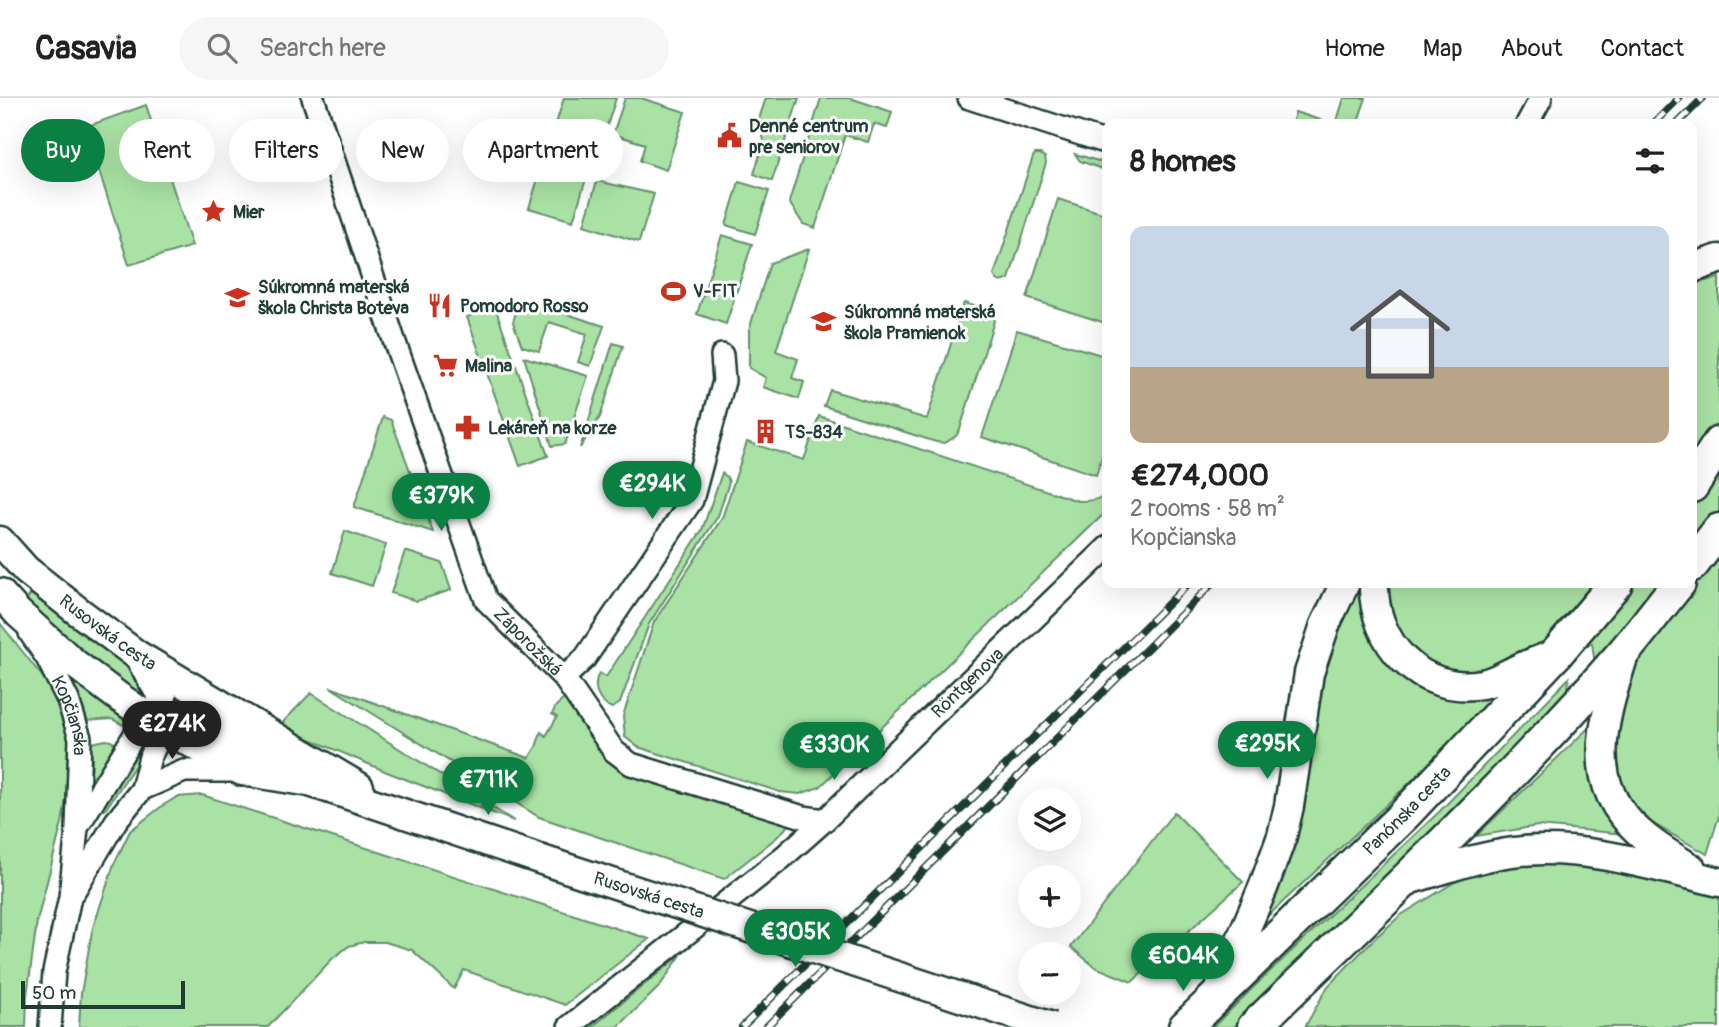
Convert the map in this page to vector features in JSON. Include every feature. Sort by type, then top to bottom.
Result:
[{"type":"main road","points":[[1697,478],[1719,443]]},
{"type":"main road","points":[[1697,559],[1719,530]]},
{"type":"main road","name":"Panónska cesta","points":[[1185,1027],[1405,814],[1558,653],[1612,588]]},
{"type":"main road","points":[[1254,1027],[1404,881],[1554,729],[1625,651],[1675,588]]},
{"type":"street","name":"Záporožská","points":[[313,98],[394,341],[486,600],[564,678],[585,658],[692,500],[724,381],[722,355]]},
{"type":"street","points":[[969,98],[1102,141]]},
{"type":"street","points":[[1530,119],[1541,98]]},
{"type":"street","points":[[1697,266],[1719,259]]},
{"type":"street","name":"Rusovská cesta","points":[[0,541],[26,570],[137,655],[407,815]]},
{"type":"street","name":"Röntgenova","points":[[569,1027],[782,858],[825,820],[1102,553]]},
{"type":"street","points":[[1217,996],[1282,836],[1309,673],[1325,625],[1343,588]]},
{"type":"street","points":[[1374,588],[1376,612],[1387,639],[1411,666],[1443,682],[1459,685],[1485,684],[1558,653]]},
{"type":"street","name":"Rusovská cesta","points":[[9,603],[75,664],[159,725],[242,771],[310,782],[1052,1027]]},
{"type":"street","name":"Kopčianska","points":[[9,603],[47,658],[68,699],[80,738],[77,828],[70,897],[54,972],[50,1027]]},
{"type":"street","points":[[1625,651],[1603,737],[1602,762],[1609,793],[1616,807],[1639,832],[1668,854],[1714,880]]},
{"type":"street","points":[[137,655],[162,695],[159,725],[200,720],[310,782]]},
{"type":"street","points":[[564,678],[614,751],[631,764],[803,817],[825,820]]},
{"type":"street","name":"Kopčianska","points":[[70,897],[116,821],[142,789],[150,757],[157,743],[159,725],[137,731],[77,828]]},
{"type":"street","name":"Kopčianska","points":[[142,789],[184,771],[242,771]]},
{"type":"street","points":[[1404,881],[1483,858],[1540,850],[1611,856],[1714,880]]},
{"type":"green space","points":[[564,98],[616,98],[609,119],[557,119]]},
{"type":"green space","points":[[625,98],[641,98],[685,112],[666,170],[640,161],[645,144],[623,137],[623,119],[618,119]]},
{"type":"green space","points":[[766,98],[799,98],[772,181],[754,174],[764,141],[759,119]]},
{"type":"green space","points":[[821,98],[850,98],[892,112],[887,128],[874,124],[868,142],[845,135],[815,228],[803,224],[789,202]]},
{"type":"green space","points":[[1344,98],[1366,98],[1359,119],[1338,119]]},
{"type":"green space","points":[[146,105],[151,119],[119,119],[119,182],[171,182],[192,246],[129,265],[103,182],[105,182],[105,120]]},
{"type":"green space","points":[[1295,112],[1317,119],[1293,119]]},
{"type":"green space","points":[[1035,154],[1045,157],[1046,163],[1009,279],[1000,281],[994,275]]},
{"type":"green space","points":[[1075,154],[1102,162],[1102,169],[1080,161]]},
{"type":"green space","points":[[537,182],[585,182],[573,221],[529,208]]},
{"type":"green space","points":[[597,182],[654,194],[639,242],[584,225]]},
{"type":"green space","points":[[739,182],[769,191],[755,234],[726,225]]},
{"type":"green space","points":[[1058,199],[1102,213],[1102,322],[1027,298]]},
{"type":"green space","points":[[722,235],[752,244],[726,324],[697,314]]},
{"type":"green space","points":[[809,249],[776,351],[798,359],[792,378],[804,382],[799,399],[763,387],[766,378],[749,368],[749,330],[770,263]]},
{"type":"green space","points":[[1719,278],[1719,816],[1707,854],[1643,818],[1625,834],[1538,826],[1476,836],[1602,715],[1592,643],[1504,694],[1252,931],[1320,671],[1354,588],[1697,588],[1697,283]]},
{"type":"green space","points":[[520,299],[604,326],[590,366],[578,362],[587,334],[549,322],[539,351],[522,346],[513,322]]},
{"type":"green space","points":[[964,303],[987,311],[994,321],[956,436],[945,443],[936,442],[824,406],[830,390],[927,419]]},
{"type":"green space","points":[[495,307],[548,456],[520,466],[467,317]]},
{"type":"green space","points":[[1017,330],[1102,355],[1102,456],[1096,475],[982,437]]},
{"type":"green space","points":[[613,343],[623,346],[600,417],[580,448]]},
{"type":"green space","points":[[524,357],[588,376],[565,444],[552,446]]},
{"type":"green space","points":[[819,416],[1078,501],[1095,500],[1102,496],[1102,516],[820,787],[800,794],[780,792],[638,747],[625,737],[623,716],[654,622],[722,518],[747,442],[804,460]]},
{"type":"green space","points":[[383,417],[391,420],[433,532],[354,507]]},
{"type":"green space","points":[[722,473],[729,482],[718,516],[649,624],[620,703],[612,708],[607,706],[597,694],[599,673],[606,677],[702,530]]},
{"type":"green space","points":[[345,531],[386,545],[372,586],[332,573]]},
{"type":"green space","points":[[405,551],[442,563],[451,590],[417,601],[391,593]]},
{"type":"green space","points":[[34,594],[135,672],[145,690],[146,698],[88,658],[28,602],[30,595]]},
{"type":"green space","points":[[0,623],[52,689],[64,715],[73,760],[62,823],[37,921],[27,996],[26,1027],[0,1027]]},
{"type":"green space","points":[[1569,678],[1567,702],[1234,1027],[1213,1027],[1439,812]]},
{"type":"green space","points":[[71,679],[132,724],[129,728],[112,719],[86,721],[84,710],[69,682]]},
{"type":"green space","points":[[330,687],[529,758],[541,732],[546,736],[557,717],[552,714],[564,699],[569,701],[615,762],[791,823],[724,879],[539,817]]},
{"type":"green space","points":[[311,693],[514,821],[387,772],[282,727],[284,721]]},
{"type":"green space","points":[[106,740],[119,746],[94,785],[90,783],[91,743]]},
{"type":"green space","points":[[135,754],[140,758],[105,810],[102,809]]},
{"type":"green space","points":[[202,795],[649,939],[565,1005],[464,970],[454,989],[412,950],[385,942],[364,942],[349,946],[332,959],[268,1027],[79,1027],[81,993],[92,931],[114,864],[130,831],[177,797]]},
{"type":"green space","points":[[1174,812],[1243,882],[1132,982],[1095,967],[1081,955],[1081,942],[1075,942]]},
{"type":"green space","points":[[1562,861],[1617,868],[1719,898],[1719,1027],[1305,1027],[1328,986],[1401,915],[1455,882],[1497,866]]},
{"type":"green space","points":[[681,955],[659,987],[618,1027],[592,1027]]},
{"type":"railway","points":[[1658,119],[1679,98]]},
{"type":"railway","points":[[1682,119],[1703,98]]},
{"type":"railway","points":[[742,1027],[1184,588]]},
{"type":"railway","points":[[766,1027],[1208,588]]},
{"type":"place","name":"Denné centrum pre seniorov","points":[[729,136]]},
{"type":"place","name":"Mier","points":[[213,212]]},
{"type":"place","name":"V-FIT","points":[[673,291]]},
{"type":"place","name":"Súkromná materská škola Christa Boteva","points":[[238,297]]},
{"type":"place","name":"Pomodoro Rosso","points":[[440,306]]},
{"type":"place","name":"Súkromná materská škola Pramienok","points":[[824,322]]},
{"type":"place","name":"Malina","points":[[445,366]]},
{"type":"place","name":"Lekáreň na korze","points":[[468,428]]},
{"type":"place","name":"TS-834","points":[[765,432]]}]
